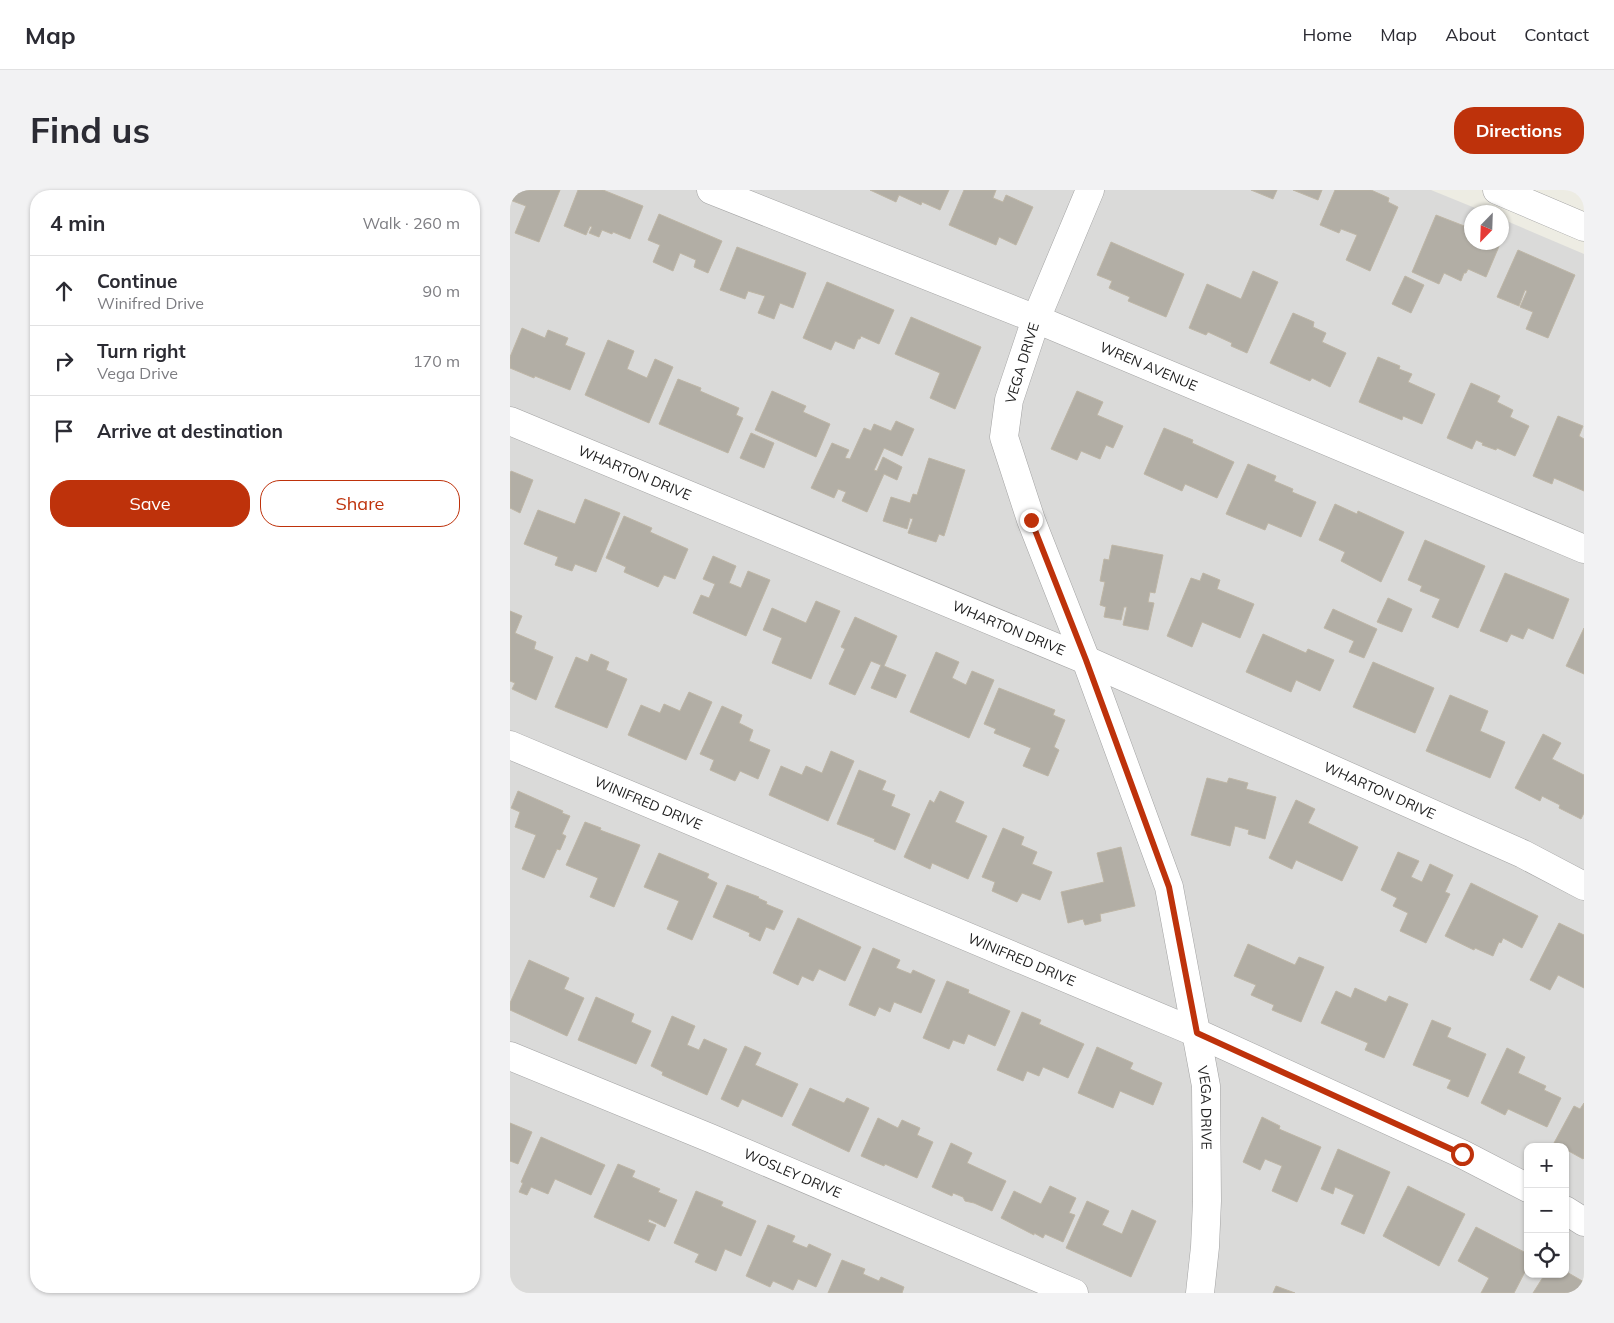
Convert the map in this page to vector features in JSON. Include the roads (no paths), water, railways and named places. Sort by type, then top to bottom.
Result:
[{"type":"street","name":"WREN AVENUE","points":[[711,190],[1036,319],[1584,548]]},
{"type":"street","name":"VEGA DRIVE","points":[[1090,190],[1036,319],[1009,400],[1004,438],[1031,520],[1086,660],[1169,887],[1206,1086],[1208,1201],[1200,1293]]},
{"type":"street","points":[[1497,190],[1584,227]]},
{"type":"street","name":"WHARTON DRIVE","points":[[510,421],[1086,660],[1514,850],[1584,886]]},
{"type":"street","name":"WINIFRED DRIVE","points":[[510,745],[1197,1033],[1462,1154],[1524,1186]]},
{"type":"street","name":"WOSLEY DRIVE","points":[[510,1056],[710,1138],[1074,1293]]},
{"type":"street","points":[[1569,1213],[1584,1222]]}]
